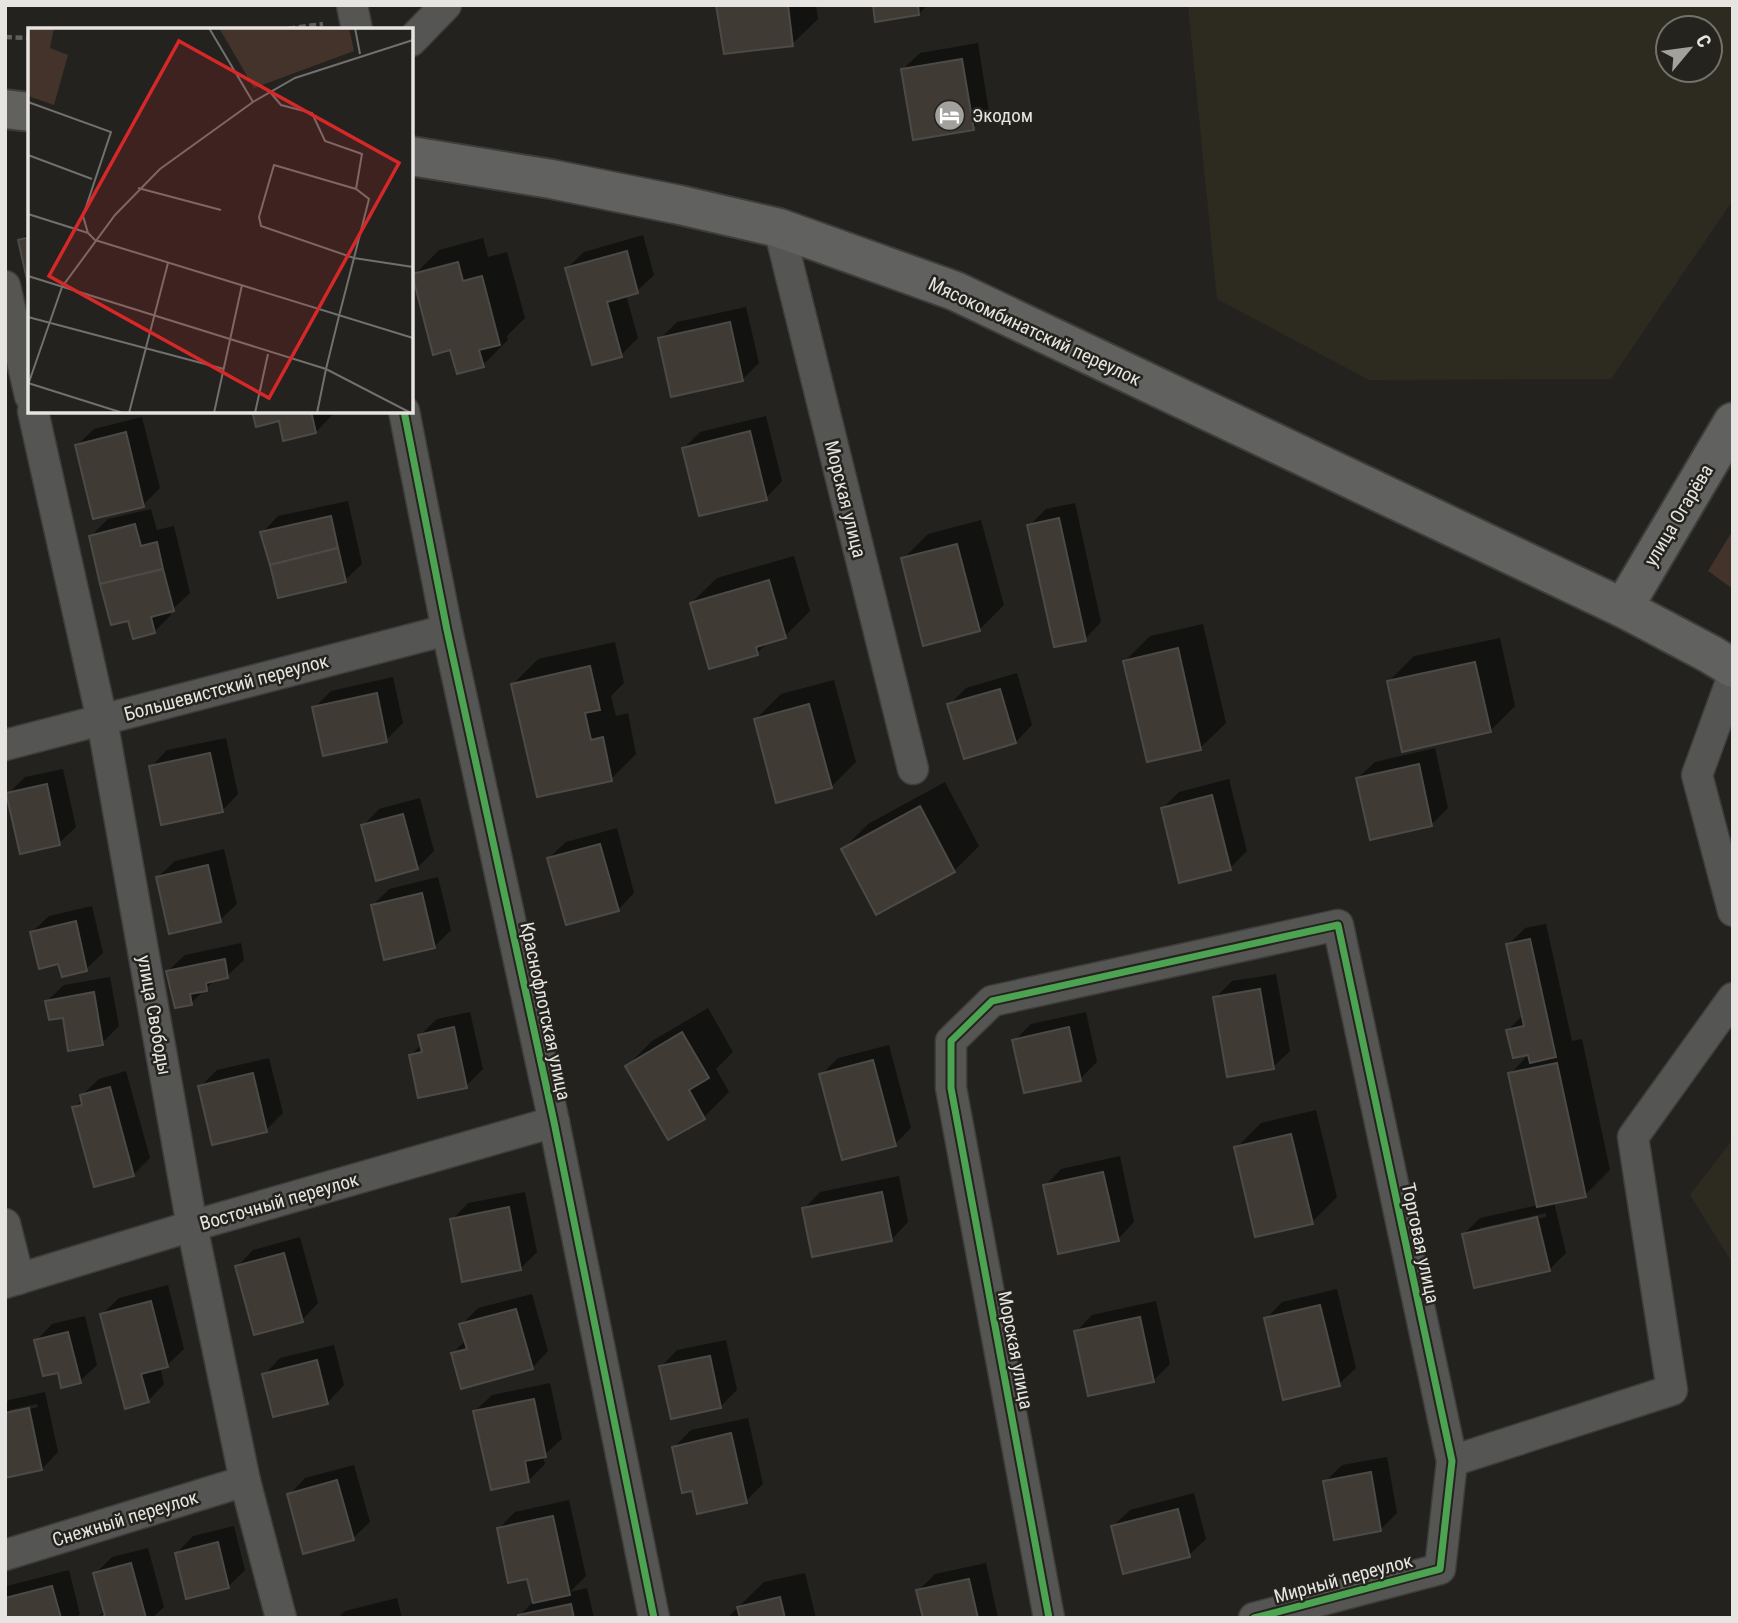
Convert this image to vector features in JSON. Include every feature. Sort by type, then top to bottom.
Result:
[{"type":"main road","points":[[5,110],[28,112]]},
{"type":"main road","name":"Мясокомбинатский переулок","points":[[413,156],[551,179],[680,205],[779,229],[955,291],[1623,608],[1733,668]]},
{"type":"main road","name":"улица Огарёва","points":[[1623,608],[1733,422]]},
{"type":"street","points":[[413,39],[446,5]]},
{"type":"street","name":"Морская улица","points":[[779,229],[913,769]]},
{"type":"street","points":[[5,286],[28,387]]},
{"type":"street","name":"улица Свободы","points":[[33,413],[102,720],[192,1226],[244,1480],[281,1618]]},
{"type":"street","name":"Краснофлотская улица","points":[[404,413],[447,630],[554,1122],[654,1618]]},
{"type":"street","name":"Большевистский переулок","points":[[5,745],[447,630]]},
{"type":"street","points":[[1733,676],[1697,775],[1733,911]]},
{"type":"street","name":"Морская улица","points":[[1049,1618],[951,1088],[951,1041],[992,1001],[1338,925]]},
{"type":"street","name":"Торговая улица","points":[[1338,925],[1452,1461],[1440,1569]]},
{"type":"street","points":[[1452,1461],[1672,1390],[1633,1137],[1733,999]]},
{"type":"street","name":"Восточный переулок","points":[[12,1281],[192,1226],[554,1122]]},
{"type":"street","points":[[5,1224],[12,1281]]},
{"type":"street","name":"Снежный переулок","points":[[5,1555],[244,1480]]},
{"type":"street","name":"Мирный переулок","points":[[1254,1618],[1440,1569]]},
{"type":"path","points":[[291,28],[355,18]]},
{"type":"path","points":[[5,37],[28,38]]},
{"type":"shaded area","points":[[1188,5],[1733,5],[1733,200],[1611,379],[1369,380],[1217,299]]},
{"type":"shaded area","points":[[1733,530],[1733,589],[1708,571]]},
{"type":"shaded area","points":[[1733,1139],[1733,1264],[1690,1195]]},
{"type":"building","points":[[716,5],[788,5],[793,46],[724,54]]},
{"type":"building","points":[[873,5],[918,5],[919,15],[875,22]]},
{"type":"building","points":[[962,59],[974,130],[913,140],[901,69]]},
{"type":"building","points":[[28,238],[28,284],[18,240]]},
{"type":"building","points":[[627,251],[638,293],[607,302],[622,357],[592,365],[565,268]]},
{"type":"building","points":[[458,262],[463,281],[482,276],[500,345],[479,350],[484,367],[457,374],[450,350],[433,355],[413,274]]},
{"type":"building","points":[[730,322],[743,381],[671,397],[658,338]]},
{"type":"building","points":[[252,413],[311,413],[316,433],[283,441],[279,421],[256,427]]},
{"type":"building","points":[[750,431],[767,500],[699,516],[682,448]]},
{"type":"building","points":[[126,432],[144,507],[93,519],[75,445]]},
{"type":"building","points":[[331,516],[338,548],[270,565],[260,532]]},
{"type":"building","points":[[1059,518],[1086,641],[1054,647],[1027,525]]},
{"type":"building","points":[[135,524],[141,546],[157,542],[163,569],[100,584],[89,536]]},
{"type":"building","points":[[957,544],[980,631],[923,646],[901,558]]},
{"type":"building","points":[[338,548],[346,582],[278,598],[270,565]]},
{"type":"building","points":[[163,569],[174,611],[151,617],[155,633],[133,639],[128,621],[111,625],[100,584]]},
{"type":"building","points":[[769,580],[786,638],[756,647],[758,655],[709,669],[690,603]]},
{"type":"building","points":[[1178,648],[1201,750],[1147,762],[1123,661]]},
{"type":"building","points":[[1475,662],[1491,732],[1402,752],[1387,681]]},
{"type":"building","points":[[590,666],[600,710],[585,713],[591,740],[603,737],[612,781],[537,797],[511,684]]},
{"type":"building","points":[[1000,689],[1016,743],[964,759],[947,704]]},
{"type":"building","points":[[377,693],[387,742],[323,756],[312,707]]},
{"type":"building","points":[[809,704],[832,788],[776,803],[754,719]]},
{"type":"building","points":[[210,753],[223,812],[161,825],[149,766]]},
{"type":"building","points":[[1419,764],[1432,826],[1370,840],[1356,778]]},
{"type":"building","points":[[47,784],[60,845],[20,854],[6,793]]},
{"type":"building","points":[[1212,795],[1231,870],[1179,883],[1161,808]]},
{"type":"building","points":[[920,806],[955,872],[876,915],[841,849]]},
{"type":"building","points":[[403,814],[418,869],[376,881],[361,825]]},
{"type":"building","points":[[600,844],[619,911],[566,925],[547,858]]},
{"type":"building","points":[[208,865],[221,922],[169,934],[156,877]]},
{"type":"building","points":[[422,893],[435,948],[384,960],[371,905]]},
{"type":"building","points":[[76,921],[87,971],[62,977],[58,964],[39,969],[30,932]]},
{"type":"building","points":[[1530,939],[1556,1057],[1530,1063],[1528,1055],[1513,1058],[1506,1030],[1524,1026],[1506,944]]},
{"type":"building","points":[[225,959],[228,978],[206,983],[207,991],[190,994],[192,1005],[175,1008],[166,971]]},
{"type":"building","points":[[1260,989],[1274,1069],[1227,1077],[1213,997]]},
{"type":"building","points":[[94,992],[103,1045],[68,1051],[63,1018],[49,1020],[45,1001]]},
{"type":"building","points":[[454,1027],[467,1088],[418,1098],[409,1055],[422,1052],[418,1035]]},
{"type":"building","points":[[1069,1027],[1081,1081],[1024,1093],[1012,1040]]},
{"type":"building","points":[[682,1032],[709,1078],[689,1090],[705,1119],[668,1140],[625,1066]]},
{"type":"building","points":[[873,1060],[896,1146],[842,1160],[819,1074]]},
{"type":"building","points":[[1557,1063],[1586,1197],[1537,1207],[1508,1073]]},
{"type":"building","points":[[253,1073],[267,1132],[212,1145],[198,1086]]},
{"type":"building","points":[[110,1087],[134,1176],[94,1187],[72,1107],[82,1105],[80,1095]]},
{"type":"building","points":[[1291,1134],[1313,1224],[1255,1237],[1234,1147]]},
{"type":"building","points":[[1103,1172],[1119,1241],[1058,1254],[1043,1185]]},
{"type":"building","points":[[882,1192],[892,1241],[812,1257],[802,1208]]},
{"type":"building","points":[[509,1207],[521,1270],[462,1282],[450,1219]]},
{"type":"building","points":[[1537,1217],[1550,1271],[1474,1288],[1462,1234]]},
{"type":"building","points":[[284,1253],[303,1322],[254,1335],[235,1266]]},
{"type":"building","points":[[151,1301],[168,1367],[141,1374],[149,1402],[125,1409],[100,1314]]},
{"type":"building","points":[[1320,1305],[1340,1386],[1283,1400],[1264,1318]]},
{"type":"building","points":[[516,1309],[533,1369],[461,1389],[451,1353],[467,1349],[459,1324]]},
{"type":"building","points":[[1140,1317],[1154,1382],[1088,1396],[1074,1331]]},
{"type":"building","points":[[68,1332],[81,1383],[61,1388],[58,1373],[43,1376],[34,1340]]},
{"type":"building","points":[[710,1356],[721,1408],[671,1419],[659,1366]]},
{"type":"building","points":[[317,1360],[328,1404],[273,1417],[262,1374]]},
{"type":"building","points":[[534,1399],[546,1457],[525,1461],[529,1482],[491,1490],[473,1411]]},
{"type":"building","points":[[29,1408],[42,1470],[5,1478],[5,1413]]},
{"type":"building","points":[[731,1433],[747,1503],[697,1514],[692,1491],[682,1493],[672,1447]]},
{"type":"building","points":[[1371,1472],[1381,1531],[1334,1540],[1323,1481]]},
{"type":"building","points":[[337,1480],[354,1540],[303,1554],[287,1494]]},
{"type":"building","points":[[1178,1509],[1190,1557],[1123,1574],[1111,1526]]},
{"type":"building","points":[[553,1516],[570,1595],[533,1603],[527,1579],[508,1583],[497,1528]]},
{"type":"building","points":[[218,1542],[229,1588],[186,1599],[175,1553]]},
{"type":"building","points":[[131,1563],[146,1618],[96,1618],[105,1616],[93,1573]]},
{"type":"building","points":[[969,1579],[978,1618],[923,1618],[916,1590]]},
{"type":"building","points":[[52,1586],[61,1618],[5,1618],[5,1598]]},
{"type":"building","points":[[780,1597],[785,1618],[740,1618],[737,1607]]},
{"type":"building","points":[[571,1604],[574,1618],[518,1618],[518,1615]]},
{"type":"cycle path","points":[[404,413],[447,630],[554,1122],[654,1618]]},
{"type":"cycle path","points":[[1049,1618],[951,1088],[951,1041],[992,1001],[1338,925],[1452,1461],[1440,1569],[1254,1618]]},
{"type":"place","name":"Экодом","points":[[949,115]]}]
